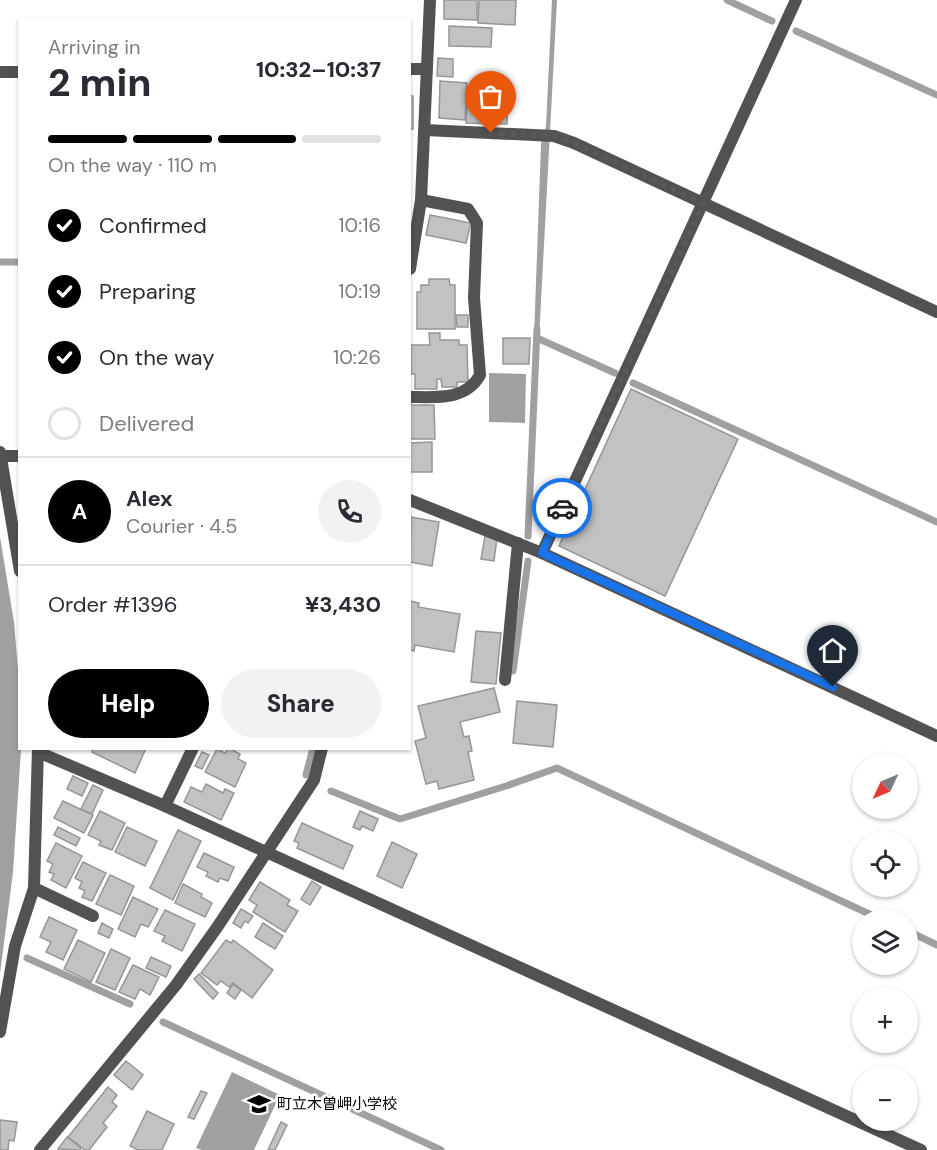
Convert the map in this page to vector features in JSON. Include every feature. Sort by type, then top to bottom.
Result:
[{"type":"street","points":[[411,263],[421,200],[430,0]]},
{"type":"street","points":[[542,553],[796,0]]},
{"type":"street","points":[[411,69],[426,69]]},
{"type":"street","points":[[0,72],[18,72]]},
{"type":"street","points":[[425,130],[547,135],[574,143],[937,312]]},
{"type":"street","points":[[411,397],[453,396],[475,385],[480,375],[474,298],[477,223],[468,209],[421,200]]},
{"type":"street","points":[[18,456],[0,454],[18,559]]},
{"type":"street","points":[[411,500],[542,553],[937,736]]},
{"type":"street","points":[[505,680],[518,543]]},
{"type":"street","points":[[0,1032],[15,946],[34,888],[38,750],[921,1150]]},
{"type":"street","points":[[165,807],[192,750]]},
{"type":"street","points":[[40,1150],[176,985],[218,926],[314,780],[322,750]]},
{"type":"street","points":[[34,888],[93,916]]},
{"type":"shaded area","points":[[552,0],[557,0],[539,339],[534,337],[541,144],[546,126]]},
{"type":"shaded area","points":[[489,373],[526,374],[525,423],[489,422]]},
{"type":"shaded area","points":[[0,537],[14,622],[18,670],[18,750],[21,750],[13,872],[0,974]]},
{"type":"shaded area","points":[[232,1072],[280,1095],[254,1150],[196,1148]]},
{"type":"building","points":[[444,0],[477,0],[477,20],[444,19]]},
{"type":"building","points":[[479,0],[516,0],[515,25],[478,23]]},
{"type":"building","points":[[449,26],[492,28],[491,47],[449,46]]},
{"type":"building","points":[[438,58],[453,59],[453,77],[437,76]]},
{"type":"building","points":[[440,81],[467,83],[465,120],[439,118]]},
{"type":"building","points":[[468,88],[508,90],[507,124],[466,123]]},
{"type":"building","points":[[411,96],[413,96],[413,129],[411,129]]},
{"type":"building","points":[[430,215],[471,223],[466,243],[426,235]]},
{"type":"building","points":[[429,279],[449,279],[450,285],[455,285],[455,329],[417,329],[417,292],[421,292],[421,285],[429,285]]},
{"type":"building","points":[[456,315],[468,315],[468,327],[457,327]]},
{"type":"building","points":[[429,333],[440,333],[440,340],[459,340],[459,345],[467,345],[468,382],[457,382],[457,387],[442,387],[441,379],[437,379],[437,389],[415,389],[415,374],[411,374],[411,345],[430,345]]},
{"type":"building","points":[[503,338],[530,338],[529,364],[503,364]]},
{"type":"building","points":[[631,389],[738,439],[665,596],[559,546]]},
{"type":"building","points":[[411,405],[434,405],[435,439],[411,439]]},
{"type":"building","points":[[432,442],[432,472],[411,472],[411,443]]},
{"type":"building","points":[[411,517],[439,522],[432,566],[411,562]]},
{"type":"building","points":[[485,536],[497,538],[494,561],[481,559]]},
{"type":"building","points":[[411,601],[419,603],[418,607],[460,614],[454,652],[415,645],[414,651],[411,650]]},
{"type":"building","points":[[476,631],[501,633],[496,684],[471,682]]},
{"type":"building","points":[[494,688],[500,712],[460,722],[464,737],[469,736],[472,751],[468,752],[474,780],[439,789],[437,781],[426,784],[415,741],[426,738],[418,706]]},
{"type":"building","points":[[517,701],[557,705],[553,747],[513,743]]},
{"type":"building","points":[[92,750],[145,750],[135,773],[92,752]]},
{"type":"building","points":[[216,750],[225,753],[227,750],[233,750],[240,754],[238,759],[246,763],[235,787],[205,772]]},
{"type":"building","points":[[202,752],[209,755],[202,769],[195,766]]},
{"type":"building","points":[[73,776],[88,783],[82,796],[67,789]]},
{"type":"building","points":[[206,784],[223,793],[225,789],[234,793],[221,820],[184,802],[191,787],[202,792]]},
{"type":"building","points":[[93,785],[103,790],[92,814],[81,809]]},
{"type":"building","points":[[63,801],[93,815],[84,833],[54,818]]},
{"type":"building","points":[[100,811],[125,823],[112,850],[99,845],[101,841],[88,835]]},
{"type":"building","points":[[360,811],[378,819],[373,831],[362,826],[360,830],[353,827]]},
{"type":"building","points":[[302,823],[353,846],[343,869],[297,848],[299,843],[294,841]]},
{"type":"building","points":[[58,827],[80,838],[76,846],[54,835]]},
{"type":"building","points":[[127,827],[157,841],[145,866],[115,852]]},
{"type":"building","points":[[178,830],[201,841],[173,900],[150,888]]},
{"type":"building","points":[[392,842],[417,854],[402,888],[377,876]]},
{"type":"building","points":[[56,843],[82,856],[66,888],[51,880],[54,874],[49,872],[53,864],[47,861]]},
{"type":"building","points":[[204,853],[234,867],[228,881],[220,878],[218,882],[206,876],[208,872],[197,867]]},
{"type":"building","points":[[83,862],[106,873],[92,901],[82,897],[85,891],[79,888],[82,882],[75,878]]},
{"type":"building","points":[[110,875],[134,886],[121,915],[96,904]]},
{"type":"building","points":[[312,881],[321,887],[310,905],[301,899]]},
{"type":"building","points":[[260,882],[290,900],[287,905],[298,911],[285,932],[253,912],[257,905],[249,900]]},
{"type":"building","points":[[183,884],[202,894],[201,897],[212,903],[205,917],[175,903]]},
{"type":"building","points":[[133,897],[158,909],[148,927],[141,924],[135,937],[118,929]]},
{"type":"building","points":[[241,909],[253,916],[248,923],[245,921],[241,928],[233,923]]},
{"type":"building","points":[[165,910],[195,924],[182,951],[162,941],[165,936],[154,931]]},
{"type":"building","points":[[49,917],[77,930],[63,960],[46,952],[51,942],[40,937]]},
{"type":"building","points":[[102,923],[113,929],[109,938],[98,933]]},
{"type":"building","points":[[263,923],[283,936],[275,949],[255,937]]},
{"type":"building","points":[[78,940],[105,953],[91,982],[64,969]]},
{"type":"building","points":[[226,940],[231,943],[233,940],[273,970],[252,998],[233,983],[229,987],[221,981],[217,985],[201,973]]},
{"type":"building","points":[[111,949],[130,958],[115,990],[96,982]]},
{"type":"building","points":[[151,957],[171,966],[166,977],[146,968]]},
{"type":"building","points":[[133,965],[159,977],[150,995],[140,989],[135,999],[119,992]]},
{"type":"building","points":[[199,974],[218,993],[213,999],[194,979]]},
{"type":"building","points":[[233,984],[241,990],[235,999],[227,993]]},
{"type":"building","points":[[126,1061],[143,1075],[132,1090],[114,1075]]},
{"type":"building","points":[[108,1087],[117,1095],[112,1102],[117,1106],[103,1123],[107,1127],[89,1150],[85,1150],[68,1137]]},
{"type":"building","points":[[201,1091],[207,1093],[194,1119],[188,1117]]},
{"type":"building","points":[[147,1111],[174,1124],[162,1150],[138,1150],[130,1146]]},
{"type":"building","points":[[0,1120],[17,1122],[14,1141],[9,1140],[8,1150],[0,1150]]},
{"type":"building","points":[[281,1122],[287,1125],[275,1150],[268,1150]]},
{"type":"building","points":[[67,1137],[81,1148],[80,1150],[58,1149]]},
{"type":"waterway","points":[[727,0],[772,21]]},
{"type":"waterway","points":[[796,31],[937,95]]},
{"type":"waterway","points":[[0,262],[18,262]]},
{"type":"waterway","points":[[528,536],[537,329]]},
{"type":"waterway","points":[[537,338],[615,373]]},
{"type":"waterway","points":[[633,383],[937,522]]},
{"type":"waterway","points":[[513,671],[528,561]]},
{"type":"waterway","points":[[306,775],[312,750]]},
{"type":"waterway","points":[[331,791],[400,819],[557,768],[858,909]]},
{"type":"waterway","points":[[918,936],[937,945]]},
{"type":"waterway","points":[[27,958],[130,1004]]},
{"type":"waterway","points":[[163,1022],[441,1150]]},
{"type":"way so far","points":[[491,133],[554,136],[574,143],[703,204],[562,508]]},
{"type":"place","name":"町立木曽岬小学校","points":[[259,1104]]},
{"type":"route","points":[[562,508],[542,553],[833,687]]}]
